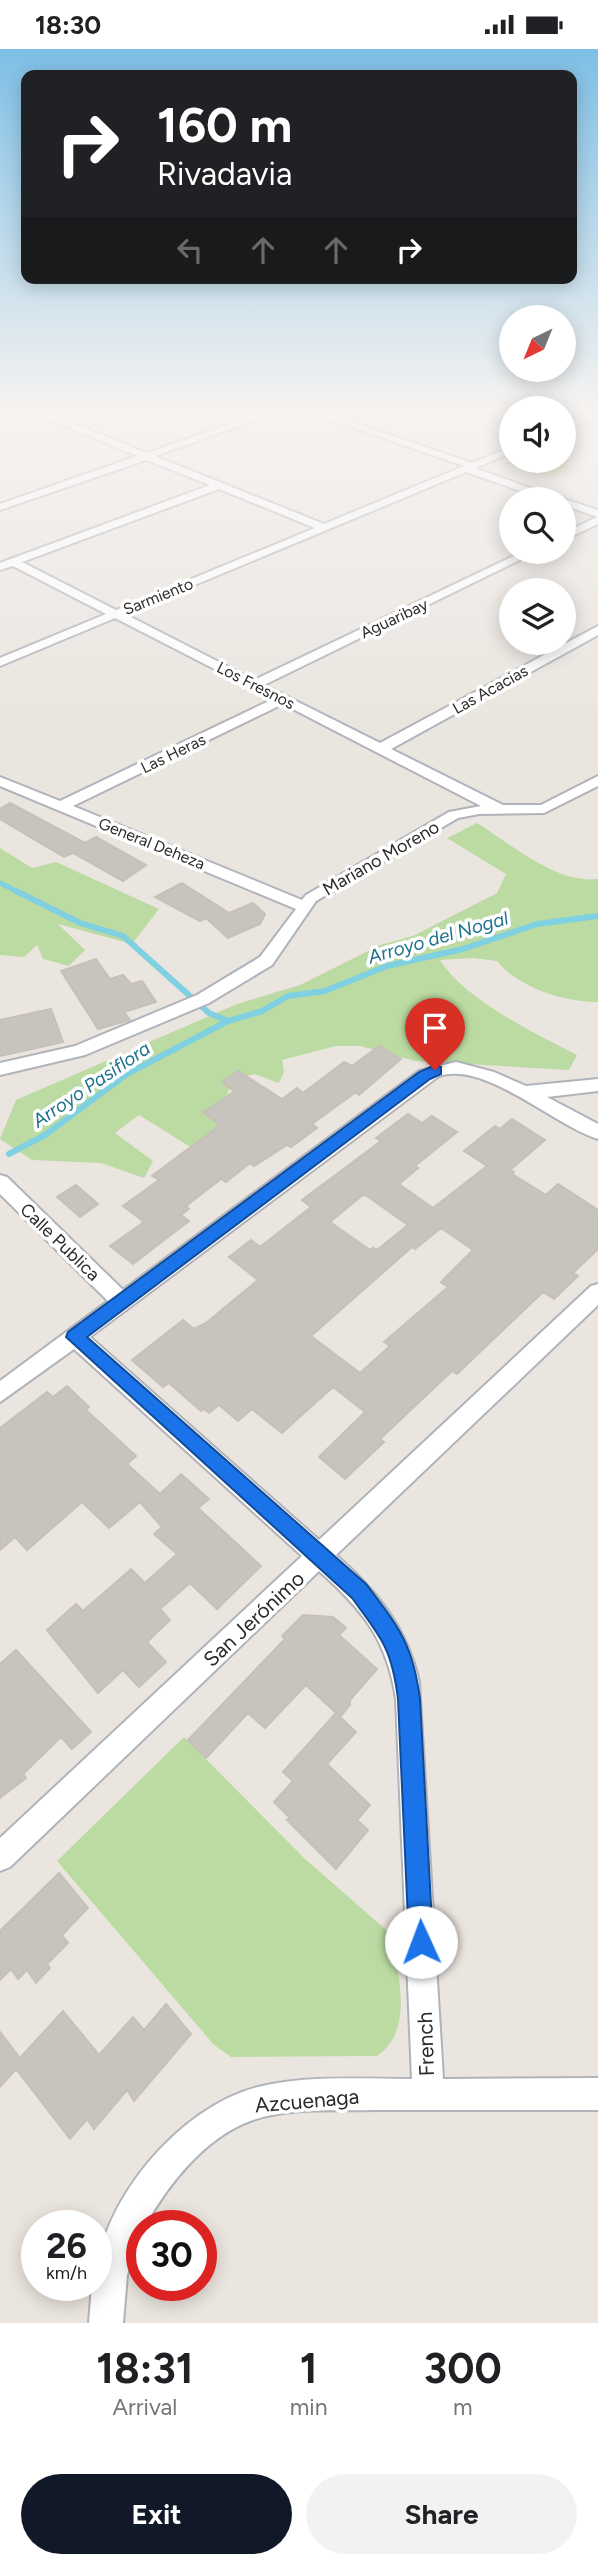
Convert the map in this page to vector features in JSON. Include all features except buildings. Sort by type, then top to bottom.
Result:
[{"type":"street","points":[[6,564],[141,514]]},
{"type":"street","points":[[291,514],[325,528]]},
{"type":"street","name":"Sarmiento","points":[[0,662],[359,514]]},
{"type":"street","points":[[576,531],[598,520]]},
{"type":"street","name":"Los Fresnos","points":[[6,564],[115,613],[499,809]]},
{"type":"street","name":"Aguaribay","points":[[254,684],[506,564]]},
{"type":"street","name":"Las Acacias","points":[[382,748],[598,631]]},
{"type":"street","name":"Las Heras","points":[[61,806],[284,699]]},
{"type":"street","name":"Mariano Moreno","points":[[0,1069],[79,1051],[195,1002],[266,961],[311,898],[454,815],[499,809],[544,809],[598,780]]},
{"type":"street","name":"General Deheza","points":[[0,781],[303,906]]},
{"type":"street","points":[[583,789],[598,796]]},
{"type":"street","points":[[0,1393],[425,1075],[447,1068],[463,1069],[524,1093],[598,1132]]},
{"type":"street","points":[[524,1093],[598,1085]]},
{"type":"street","name":"Calle Publica","points":[[0,1182],[121,1301]]},
{"type":"street","name":"San Jerónimo","points":[[0,1857],[320,1558],[598,1292]]},
{"type":"street","name":"French","points":[[75,1337],[359,1591],[393,1636],[405,1664],[409,1699],[428,2094]]},
{"type":"street","name":"Azcuenaga","points":[[106,2323],[110,2275],[124,2230],[169,2162],[198,2136],[245,2106],[306,2096],[598,2094]]},
{"type":"green space","points":[[477,823],[550,869],[582,879],[598,879],[598,1002],[543,992],[517,979],[497,961],[473,958],[440,960],[451,974],[483,1002],[577,1055],[569,1070],[415,1061],[360,1046],[336,1046],[282,1060],[284,1072],[279,1083],[254,1074],[233,1080],[227,1094],[249,1084],[221,1166],[139,1115],[115,1133],[153,1161],[144,1178],[101,1163],[32,1160],[0,1139],[16,1100],[237,1004],[300,985],[380,945],[413,936],[497,893],[506,874],[447,838]]},
{"type":"green space","points":[[0,848],[32,868],[56,862],[159,909],[132,944],[58,924],[85,950],[69,966],[43,959],[37,945],[24,957],[0,955]]},
{"type":"green space","points":[[184,1737],[304,1858],[393,1936],[400,1984],[400,2017],[389,2045],[377,2056],[231,2057],[214,2045],[57,1861]]},
{"type":"waterway","name":"Arroyo del Nogal","points":[[0,883],[80,923],[123,936],[209,1013],[228,1021]]},
{"type":"waterway","name":"Arroyo del Nogal","points":[[228,1021],[262,1011],[288,996],[325,991],[387,966],[463,949],[537,924],[598,916]]},
{"type":"waterway","name":"Arroyo Pasiflora","points":[[9,1154],[45,1135],[127,1074],[228,1021]]},
{"type":"route","points":[[421,1942],[409,1699],[405,1664],[393,1636],[359,1591],[75,1337],[435,1070]]}]
